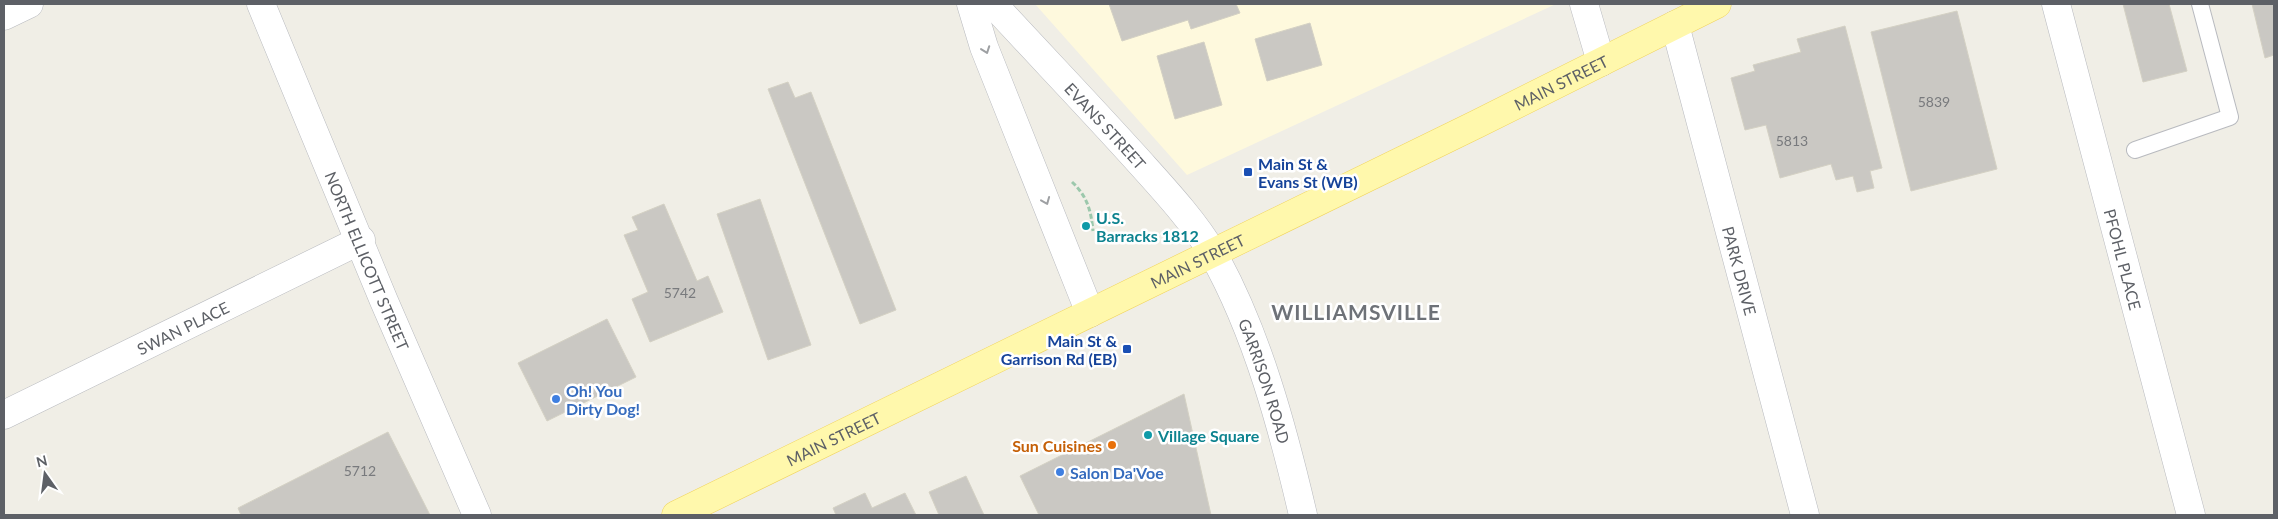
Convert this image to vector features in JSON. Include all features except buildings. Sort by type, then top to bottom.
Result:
[{"type":"main road","name":"MAIN STREET","points":[[676,515],[1717,4]]},
{"type":"street","points":[[4,16],[29,4]]},
{"type":"street","name":"NORTH ELLICOTT STREET","points":[[261,4],[361,240],[384,301],[477,515]]},
{"type":"street","points":[[971,4],[984,47],[1090,312]]},
{"type":"street","name":"EVANS STREET","points":[[993,4],[1169,195],[1212,253]]},
{"type":"street","points":[[1584,4],[1601,62]]},
{"type":"street","name":"PFOHL PLACE","points":[[2056,4],[2191,515]]},
{"type":"street","name":"PARK DRIVE","points":[[1674,25],[1805,515]]},
{"type":"street","name":"SWAN PLACE","points":[[4,415],[361,240]]},
{"type":"street","name":"GARRISON ROAD","points":[[1212,253],[1237,304],[1260,367],[1289,458],[1303,515]]},
{"type":"lane","points":[[2134,150],[2230,117],[2200,4]]},
{"type":"path","points":[[1072,182],[1080,190],[1089,206],[1093,230]]},
{"type":"shaded area","points":[[1035,4],[1556,4],[1187,175]]},
{"type":"place","name":"Main St & Evans St (WB)","points":[[1248,172]]},
{"type":"place","name":"U.S. Barracks 1812","points":[[1086,226]]},
{"type":"place","name":"Main St & Garrison Rd (EB)","points":[[1127,349]]},
{"type":"place","name":"Oh! You Dirty Dog!","points":[[556,399]]},
{"type":"place","name":"Village Square","points":[[1148,435]]},
{"type":"place","name":"Sun Cuisines","points":[[1112,445]]},
{"type":"place","name":"Salon Da'Voe","points":[[1060,472]]},
{"type":"district","name":"WILLIAMSVILLE","points":[[1356,311]]}]
